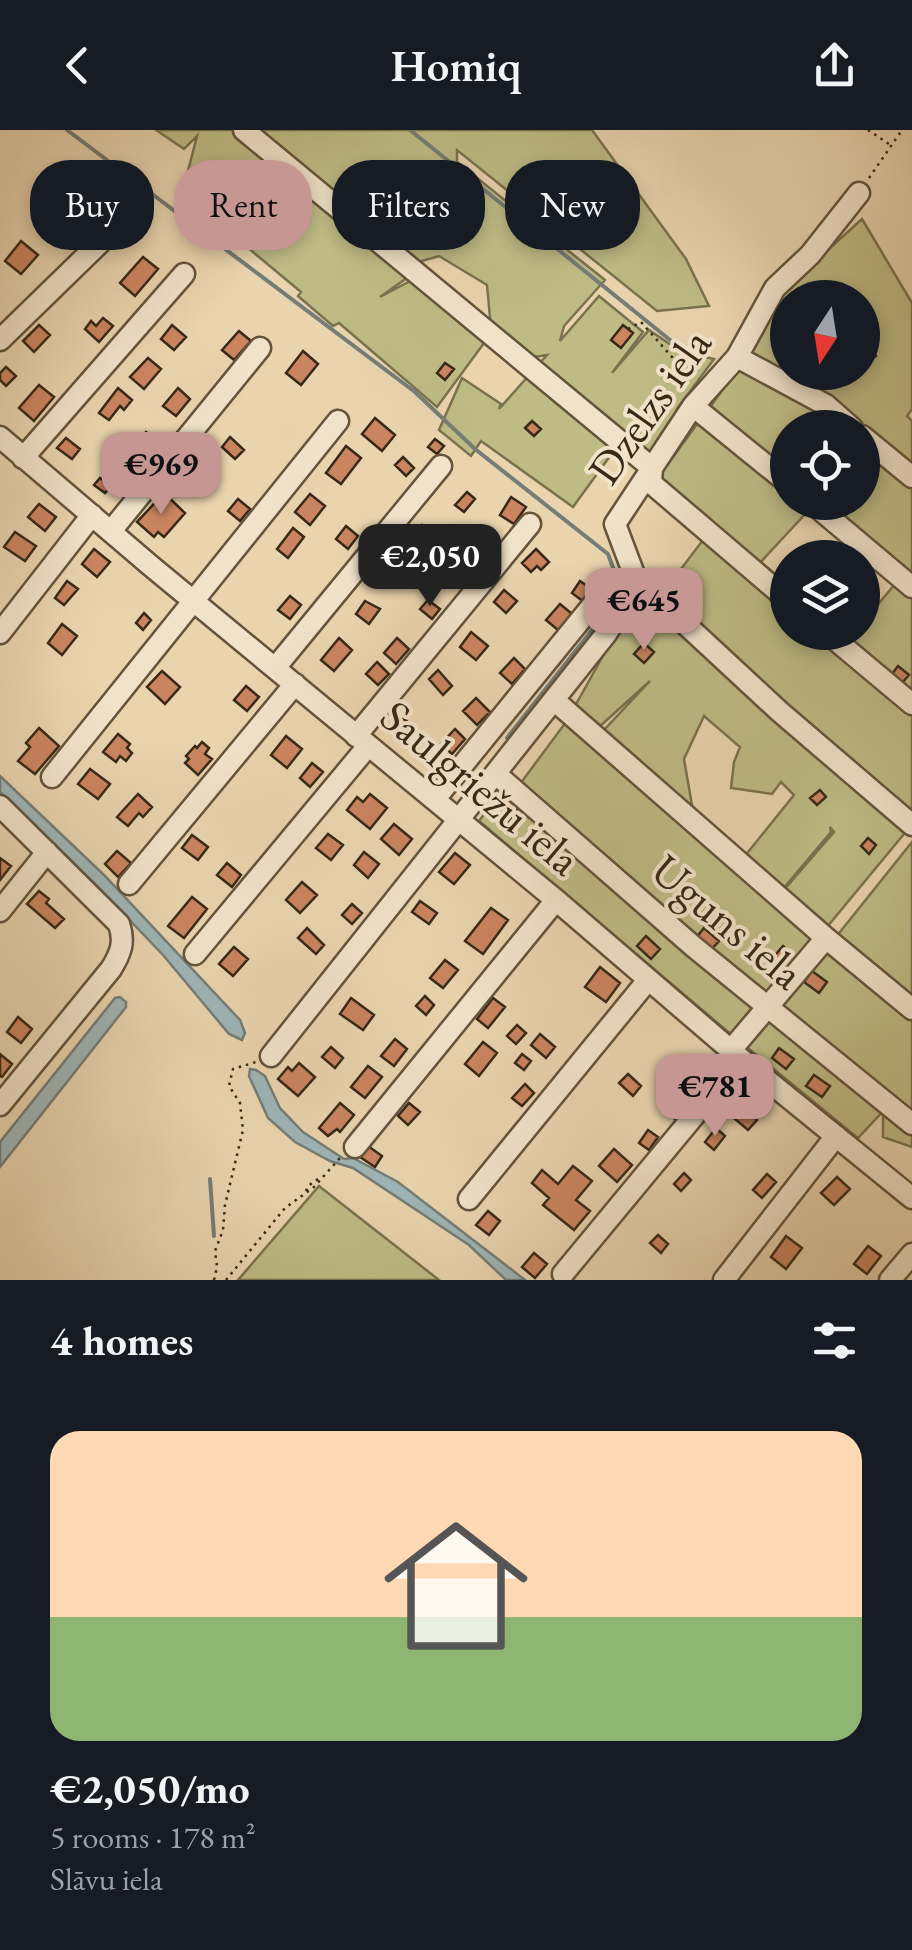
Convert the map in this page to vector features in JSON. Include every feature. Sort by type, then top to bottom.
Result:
[{"type":"street","points":[[244,130],[652,468],[651,483],[770,585]]},
{"type":"street","name":"Dzelzs iela","points":[[638,585],[616,524],[694,406],[737,357],[775,288],[810,254],[858,193]]},
{"type":"street","points":[[0,340],[92,250]]},
{"type":"street","points":[[23,458],[184,274]]},
{"type":"street","points":[[111,530],[260,348]]},
{"type":"street","points":[[737,357],[832,410]]},
{"type":"street","points":[[694,406],[770,468]]},
{"type":"street","points":[[52,777],[338,422]]},
{"type":"street","name":"Saulgriežu iela","points":[[0,438],[912,1198]]},
{"type":"street","points":[[880,451],[912,477]]},
{"type":"street","points":[[276,668],[440,466]]},
{"type":"street","points":[[0,632],[92,515]]},
{"type":"street","points":[[832,520],[912,587]]},
{"type":"street","points":[[195,954],[530,524]]},
{"type":"street","points":[[272,1056],[606,634],[638,585],[912,824]]},
{"type":"street","points":[[434,799],[596,600]]},
{"type":"street","points":[[848,650],[912,704]]},
{"type":"street","points":[[129,884],[295,684]]},
{"type":"street","points":[[554,700],[912,1010]]},
{"type":"street","name":"Uguns iela","points":[[496,774],[694,948],[912,1124]]},
{"type":"street","points":[[0,806],[119,924],[123,936],[121,953],[111,969],[0,1105]]},
{"type":"street","points":[[0,910],[47,852]]},
{"type":"street","points":[[349,1151],[556,900]]},
{"type":"street","points":[[563,1274],[736,1055],[768,1006],[826,938]]},
{"type":"street","points":[[469,1199],[648,980]]},
{"type":"street","points":[[724,1280],[836,1136]]},
{"type":"street","points":[[890,1280],[912,1254]]},
{"type":"path","points":[[868,130],[891,145]]},
{"type":"path","points":[[858,193],[902,130]]},
{"type":"path","points":[[628,329],[641,322],[687,374],[694,406]]},
{"type":"path","points":[[214,1280],[215,1251],[223,1230],[243,1130],[240,1102],[229,1086],[233,1069],[272,1056]]},
{"type":"path","points":[[226,1280],[284,1208],[349,1151]]},
{"type":"shaded area","points":[[156,130],[592,130],[614,160],[505,160],[505,189],[485,173],[485,160],[469,160],[457,150],[457,160],[332,160],[332,250],[387,250],[411,275],[380,297],[414,279],[487,339],[437,407],[339,323],[333,326],[298,296],[301,292],[251,250],[312,250],[312,160],[191,160],[197,136],[184,149]]},
{"type":"shaded area","points":[[485,184],[505,200],[505,250],[567,250],[605,280],[564,326],[560,341],[599,296],[643,332],[612,373],[649,330],[680,351],[714,359],[677,409],[680,413],[638,467],[613,452],[573,507],[481,441],[471,456],[439,430],[462,378],[501,404],[499,409],[547,355],[520,359],[491,328],[487,285],[439,256],[411,264],[396,250],[485,250]]},
{"type":"shaded area","points":[[640,196],[686,259],[709,306],[657,311],[581,250],[640,250]]},
{"type":"shaded area","points":[[862,219],[912,303],[912,409],[907,416],[912,421],[912,472],[880,445],[880,410],[838,410],[811,390],[880,390],[880,280],[795,280]]},
{"type":"shaded area","points":[[770,316],[770,364],[750,352]]},
{"type":"shaded area","points":[[741,364],[770,383],[770,390],[781,390],[804,405],[817,404],[824,410],[770,410],[770,463],[708,410]]},
{"type":"shaded area","points":[[700,420],[770,478],[770,520],[800,520],[781,540],[770,540],[770,552],[758,565],[657,479]]},
{"type":"shaded area","points":[[880,456],[912,483],[912,580],[880,554],[880,540],[864,540],[840,520],[880,520]]},
{"type":"shaded area","points":[[706,536],[770,591],[770,650],[839,650],[912,712],[912,821],[662,594]]},
{"type":"shaded area","points":[[896,583],[912,596],[912,697],[858,650],[880,650],[880,602]]},
{"type":"shaded area","points":[[649,596],[909,828],[827,927],[783,891],[834,832],[830,827],[831,832],[782,890],[744,857],[794,795],[781,782],[772,794],[731,788],[740,747],[704,716],[684,759],[693,811],[604,730],[650,681],[598,728],[574,708],[609,645]]},
{"type":"shaded area","points":[[569,718],[816,941],[767,1000],[520,784]]},
{"type":"shaded area","points":[[505,786],[758,1007],[733,1036],[479,821]]},
{"type":"shaded area","points":[[912,842],[912,1000],[836,937]]},
{"type":"shaded area","points":[[829,947],[912,1016],[912,1115],[778,1005]]},
{"type":"shaded area","points":[[770,1014],[885,1109],[858,1138],[743,1044]]},
{"type":"shaded area","points":[[883,1114],[912,1124],[912,1147],[883,1137]]},
{"type":"shaded area","points":[[319,1186],[439,1280],[238,1280]]},
{"type":"water","points":[[0,776],[104,875],[240,1020],[245,1033],[242,1040],[229,1034],[163,955],[0,792]]},
{"type":"water","points":[[120,997],[126,1007],[0,1167],[0,1142],[115,998]]},
{"type":"water","points":[[250,1069],[265,1076],[280,1108],[303,1132],[344,1159],[353,1158],[398,1182],[525,1280],[506,1280],[469,1245],[353,1168],[330,1161],[295,1142],[268,1118],[249,1076]]},
{"type":"building","points":[[21,241],[38,255],[21,274],[5,261]]},
{"type":"building","points":[[143,257],[158,269],[135,296],[120,283]]},
{"type":"building","points":[[103,318],[113,326],[99,342],[85,329],[91,321],[96,326]]},
{"type":"building","points":[[39,325],[50,335],[34,352],[23,341]]},
{"type":"building","points":[[172,325],[186,337],[174,350],[161,339]]},
{"type":"building","points":[[623,325],[633,333],[621,348],[611,340]]},
{"type":"building","points":[[239,331],[251,341],[234,360],[222,350]]},
{"type":"building","points":[[303,351],[318,364],[301,385],[286,373]]},
{"type":"building","points":[[148,358],[161,369],[144,389],[130,377]]},
{"type":"building","points":[[445,363],[454,369],[445,380],[437,373]]},
{"type":"building","points":[[6,367],[16,376],[6,386],[0,373]]},
{"type":"building","points":[[39,385],[54,397],[34,421],[19,408]]},
{"type":"building","points":[[118,388],[132,400],[124,410],[120,406],[109,420],[99,413]]},
{"type":"building","points":[[178,388],[190,399],[176,416],[163,406]]},
{"type":"building","points":[[375,418],[395,435],[382,451],[362,434]]},
{"type":"building","points":[[532,421],[541,429],[534,436],[525,428]]},
{"type":"building","points":[[146,432],[162,444],[153,455],[138,443]]},
{"type":"building","points":[[230,437],[244,450],[235,459],[222,447]]},
{"type":"building","points":[[66,438],[80,449],[72,459],[57,448]]},
{"type":"building","points":[[435,439],[444,446],[437,454],[428,447]]},
{"type":"building","points":[[346,446],[361,458],[341,484],[326,473]]},
{"type":"building","points":[[403,457],[414,468],[406,476],[395,465]]},
{"type":"building","points":[[100,478],[111,486],[105,493],[94,485]]},
{"type":"building","points":[[467,492],[475,499],[464,512],[455,505]]},
{"type":"building","points":[[164,493],[185,513],[164,537],[158,532],[154,537],[137,522]]},
{"type":"building","points":[[310,494],[325,506],[310,525],[295,512]]},
{"type":"building","points":[[511,497],[526,507],[514,524],[500,515]]},
{"type":"building","points":[[238,499],[250,509],[240,521],[228,511]]},
{"type":"building","points":[[39,504],[56,517],[45,531],[28,517]]},
{"type":"building","points":[[422,525],[438,538],[428,549],[412,536]]},
{"type":"building","points":[[346,526],[358,536],[348,549],[336,539]]},
{"type":"building","points":[[293,528],[304,537],[288,558],[277,549]]},
{"type":"building","points":[[15,532],[36,546],[25,561],[4,547]]},
{"type":"building","points":[[94,549],[110,562],[97,577],[82,564]]},
{"type":"building","points":[[401,549],[415,559],[402,575],[389,565]]},
{"type":"building","points":[[536,549],[549,562],[541,570],[537,566],[531,572],[522,563]]},
{"type":"building","points":[[464,560],[473,570],[464,580],[455,570]]},
{"type":"building","points":[[67,581],[78,589],[64,605],[55,598]]},
{"type":"building","points":[[580,581],[593,590],[584,602],[572,593]]},
{"type":"building","points":[[504,590],[517,601],[506,613],[494,602]]},
{"type":"building","points":[[290,596],[301,605],[290,619],[278,610]]},
{"type":"building","points":[[428,600],[440,609],[432,619],[420,609]]},
{"type":"building","points":[[365,601],[380,609],[369,624],[356,614]]},
{"type":"building","points":[[560,604],[572,614],[558,630],[546,620]]},
{"type":"building","points":[[144,613],[151,620],[143,630],[136,623]]},
{"type":"building","points":[[62,624],[77,636],[62,655],[48,643]]},
{"type":"building","points":[[471,632],[488,646],[476,660],[460,647]]},
{"type":"building","points":[[339,638],[352,650],[334,671],[321,660]]},
{"type":"building","points":[[397,638],[409,649],[396,664],[384,653]]},
{"type":"building","points":[[644,643],[654,652],[644,663],[634,654]]},
{"type":"building","points":[[514,658],[525,669],[512,684],[500,673]]},
{"type":"building","points":[[377,662],[389,674],[378,685],[366,674]]},
{"type":"building","points":[[898,666],[909,675],[902,683],[892,674]]},
{"type":"building","points":[[438,670],[452,686],[443,695],[429,679]]},
{"type":"building","points":[[162,671],[180,687],[165,704],[147,687]]},
{"type":"building","points":[[246,686],[259,697],[247,711],[234,700]]},
{"type":"building","points":[[476,698],[490,712],[477,725],[463,711]]},
{"type":"building","points":[[400,715],[412,726],[405,736],[393,725]]},
{"type":"building","points":[[39,728],[59,746],[35,774],[18,761]]},
{"type":"building","points":[[455,729],[465,739],[452,754],[441,744]]},
{"type":"building","points":[[118,734],[130,744],[127,748],[132,753],[126,761],[120,756],[116,762],[103,752]]},
{"type":"building","points":[[286,736],[302,749],[287,768],[271,755]]},
{"type":"building","points":[[202,742],[209,748],[205,754],[212,759],[198,775],[185,763],[189,759],[186,756]]},
{"type":"building","points":[[312,763],[323,772],[310,787],[300,778]]},
{"type":"building","points":[[90,769],[110,784],[98,799],[78,784]]},
{"type":"building","points":[[820,790],[826,797],[817,805],[810,798]]},
{"type":"building","points":[[138,794],[152,807],[143,817],[139,813],[128,826],[117,817]]},
{"type":"building","points":[[370,794],[387,808],[370,829],[347,810],[357,797],[363,802]]},
{"type":"building","points":[[508,798],[520,806],[508,821],[497,814]]},
{"type":"building","points":[[394,824],[412,839],[399,855],[381,839]]},
{"type":"building","points":[[328,834],[343,845],[331,860],[316,848]]},
{"type":"building","points":[[192,835],[208,847],[198,860],[182,848]]},
{"type":"building","points":[[868,838],[876,845],[869,854],[861,846]]},
{"type":"building","points":[[117,851],[131,863],[118,877],[105,864]]},
{"type":"building","points":[[364,852],[379,864],[368,878],[354,865]]},
{"type":"building","points":[[455,853],[470,865],[454,884],[439,872]]},
{"type":"building","points":[[0,858],[11,866],[0,880]]},
{"type":"building","points":[[227,863],[241,875],[232,887],[217,875]]},
{"type":"building","points":[[302,882],[317,895],[300,913],[286,900]]},
{"type":"building","points":[[39,891],[64,919],[55,928],[27,904]]},
{"type":"building","points":[[192,897],[207,909],[184,938],[168,926]]},
{"type":"building","points":[[420,901],[437,913],[429,924],[412,912]]},
{"type":"building","points":[[352,904],[362,913],[352,924],[342,915]]},
{"type":"building","points":[[491,908],[508,920],[483,954],[465,941]]},
{"type":"building","points":[[307,928],[324,945],[316,954],[298,938]]},
{"type":"building","points":[[704,928],[719,941],[709,952],[695,939]]},
{"type":"building","points":[[646,936],[660,949],[651,959],[637,946]]},
{"type":"building","points":[[783,946],[793,955],[780,969],[771,960]]},
{"type":"building","points":[[234,947],[248,959],[233,976],[219,964]]},
{"type":"building","points":[[445,960],[458,970],[443,988],[430,978]]},
{"type":"building","points":[[600,967],[620,983],[606,1002],[585,987]]},
{"type":"building","points":[[812,971],[827,982],[819,993],[804,982]]},
{"type":"building","points":[[425,996],[434,1005],[426,1015],[416,1006]]},
{"type":"building","points":[[351,998],[374,1015],[363,1030],[340,1014]]},
{"type":"building","points":[[493,998],[505,1007],[488,1028],[477,1019]]},
{"type":"building","points":[[18,1017],[32,1029],[21,1043],[7,1032]]},
{"type":"building","points":[[517,1025],[526,1033],[516,1044],[507,1036]]},
{"type":"building","points":[[540,1034],[555,1047],[546,1058],[531,1045]]},
{"type":"building","points":[[395,1039],[407,1049],[394,1066],[381,1056]]},
{"type":"building","points":[[483,1042],[497,1053],[479,1076],[465,1064]]},
{"type":"building","points":[[331,1047],[343,1058],[335,1068],[322,1057]]},
{"type":"building","points":[[779,1048],[794,1059],[786,1069],[772,1058]]},
{"type":"building","points":[[0,1054],[12,1064],[2,1077],[0,1076]]},
{"type":"building","points":[[522,1054],[531,1061],[524,1070],[515,1063]]},
{"type":"building","points":[[299,1063],[315,1077],[298,1096],[278,1079],[288,1067],[292,1071]]},
{"type":"building","points":[[368,1066],[382,1077],[365,1098],[351,1087]]},
{"type":"building","points":[[628,1074],[641,1086],[633,1096],[619,1083]]},
{"type":"building","points":[[814,1075],[830,1086],[822,1097],[806,1086]]},
{"type":"building","points":[[525,1084],[534,1093],[522,1106],[512,1098]]},
{"type":"building","points":[[672,1094],[686,1104],[675,1119],[662,1109]]},
{"type":"building","points":[[340,1103],[354,1115],[340,1132],[337,1129],[328,1136],[319,1128]]},
{"type":"building","points":[[409,1103],[420,1112],[408,1125],[398,1116]]},
{"type":"building","points":[[743,1107],[757,1120],[748,1130],[734,1118]]},
{"type":"building","points":[[716,1128],[725,1136],[714,1150],[705,1142]]},
{"type":"building","points":[[648,1130],[658,1137],[649,1150],[639,1143]]},
{"type":"building","points":[[368,1146],[382,1156],[375,1167],[360,1157]]},
{"type":"building","points":[[614,1149],[632,1165],[617,1182],[599,1166]]},
{"type":"building","points":[[573,1166],[592,1181],[576,1200],[590,1211],[574,1230],[543,1205],[549,1198],[532,1183],[542,1170],[558,1184]]},
{"type":"building","points":[[684,1173],[691,1180],[681,1191],[674,1184]]},
{"type":"building","points":[[767,1174],[776,1182],[762,1198],[753,1190]]},
{"type":"building","points":[[837,1177],[850,1189],[834,1205],[821,1193]]},
{"type":"building","points":[[488,1211],[500,1221],[489,1235],[476,1225]]},
{"type":"building","points":[[658,1235],[668,1244],[661,1253],[650,1243]]},
{"type":"building","points":[[786,1236],[802,1248],[786,1269],[771,1257]]},
{"type":"building","points":[[868,1246],[881,1256],[867,1274],[854,1264]]},
{"type":"building","points":[[534,1253],[547,1264],[535,1278],[522,1267]]},
{"type":"waterway","points":[[67,130],[415,392],[475,449],[608,554],[622,592],[507,738]]},
{"type":"waterway","points":[[410,130],[675,344]]},
{"type":"waterway","points":[[210,1179],[214,1236]]}]
